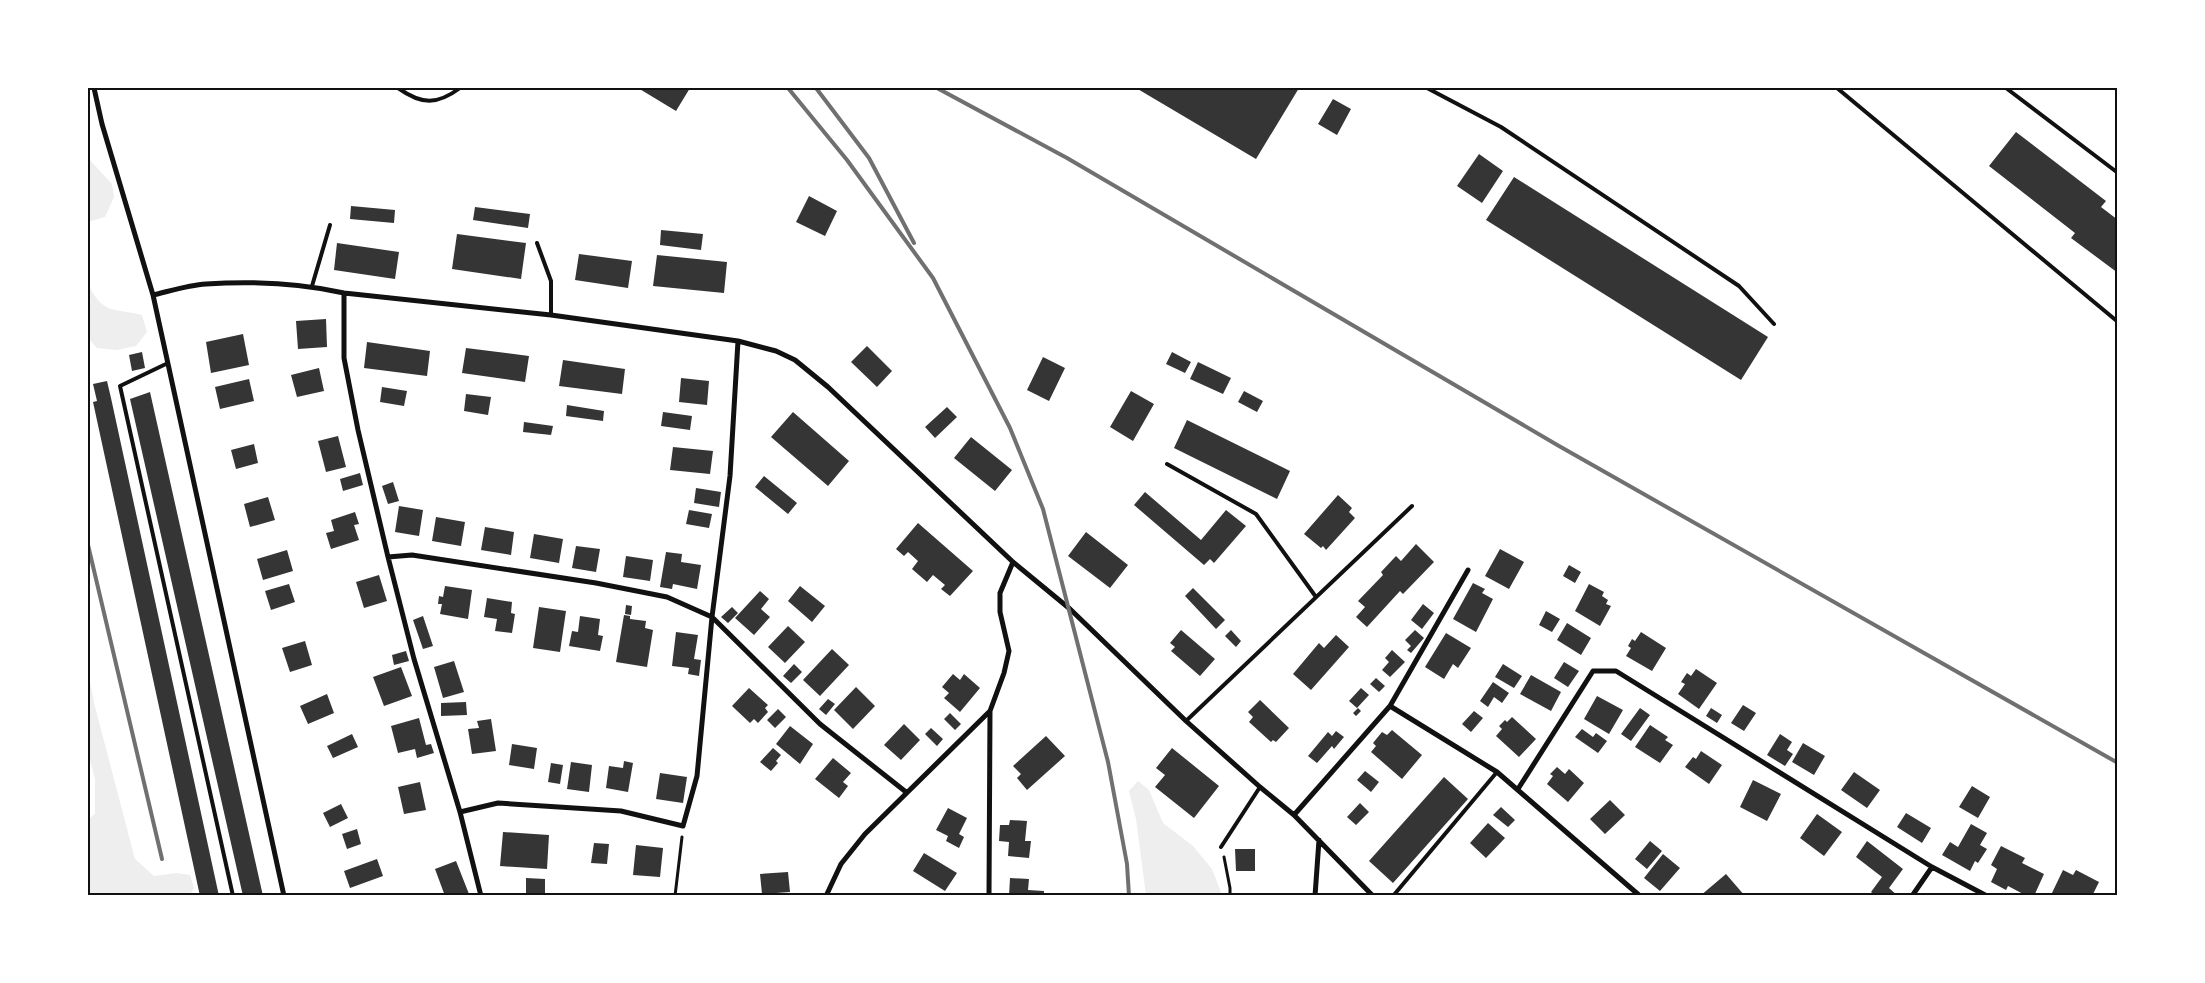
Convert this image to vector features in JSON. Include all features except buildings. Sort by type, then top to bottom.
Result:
[{"type":"street","points":[[94,88],[102,124],[153,295],[284,896]]},
{"type":"street","points":[[153,295],[204,284],[252,283],[312,286],[344,294],[551,315],[738,341],[776,351],[795,360],[828,386],[1013,562],[1070,610],[1186,721],[1260,787],[1294,814],[1374,896]]},
{"type":"street","points":[[344,294],[344,358],[388,557],[414,659],[460,812],[481,896]]},
{"type":"street","points":[[460,812],[498,803],[621,811],[683,826],[698,776],[712,617],[730,476],[738,341]]},
{"type":"street","points":[[388,557],[412,555],[596,583],[667,598],[712,617],[820,724],[906,792]]},
{"type":"street","points":[[989,896],[990,711],[1004,673],[1009,651],[1000,612],[1000,593],[1013,562]]},
{"type":"street","points":[[1294,814],[1390,706],[1468,570]]},
{"type":"street","points":[[1518,789],[1593,671],[1616,671],[1932,867],[1987,896]]},
{"type":"street","points":[[1390,706],[1497,772],[1640,896]]},
{"type":"street","points":[[826,896],[841,864],[865,834],[990,711]]},
{"type":"street","points":[[1315,896],[1320,840]]},
{"type":"street","points":[[1912,896],[1932,867]]},
{"type":"lane","points":[[398,88],[408,95],[427,102],[445,99],[460,88]]},
{"type":"lane","points":[[1427,88],[1501,127],[1739,286],[1774,324]]},
{"type":"lane","points":[[1837,88],[2118,322]]},
{"type":"lane","points":[[2006,88],[2118,173]]},
{"type":"lane","points":[[312,286],[330,225]]},
{"type":"lane","points":[[537,242],[551,281],[551,315]]},
{"type":"lane","points":[[168,363],[120,386],[233,896]]},
{"type":"lane","points":[[1167,464],[1256,514],[1316,597]]},
{"type":"lane","points":[[1186,721],[1412,506]]},
{"type":"lane","points":[[1393,896],[1497,772]]},
{"type":"lane","points":[[1221,847],[1260,787]]},
{"type":"path","points":[[675,896],[683,826]]},
{"type":"path","points":[[1221,847],[1230,896]]},
{"type":"shaded area","points":[[88,158],[112,184],[114,197],[105,217],[91,221],[88,225]]},
{"type":"shaded area","points":[[88,284],[93,294],[104,306],[142,315],[147,332],[136,346],[117,350],[97,348],[88,338]]},
{"type":"shaded area","points":[[88,670],[94,703],[135,859],[154,876],[177,873],[190,875],[194,888],[190,895],[88,895],[88,819],[95,814],[95,779],[88,753]]},
{"type":"shaded area","points":[[1138,781],[1149,790],[1163,823],[1193,846],[1212,869],[1222,895],[1146,895],[1136,819],[1129,791]]},
{"type":"railway","points":[[788,88],[847,160],[933,278],[1010,428],[1043,509],[1108,762],[1127,864],[1129,896]]},
{"type":"railway","points":[[816,88],[869,158],[914,243]]},
{"type":"railway","points":[[937,88],[1067,158],[1559,446],[2118,763]]},
{"type":"railway","points":[[88,545],[162,859]]}]
